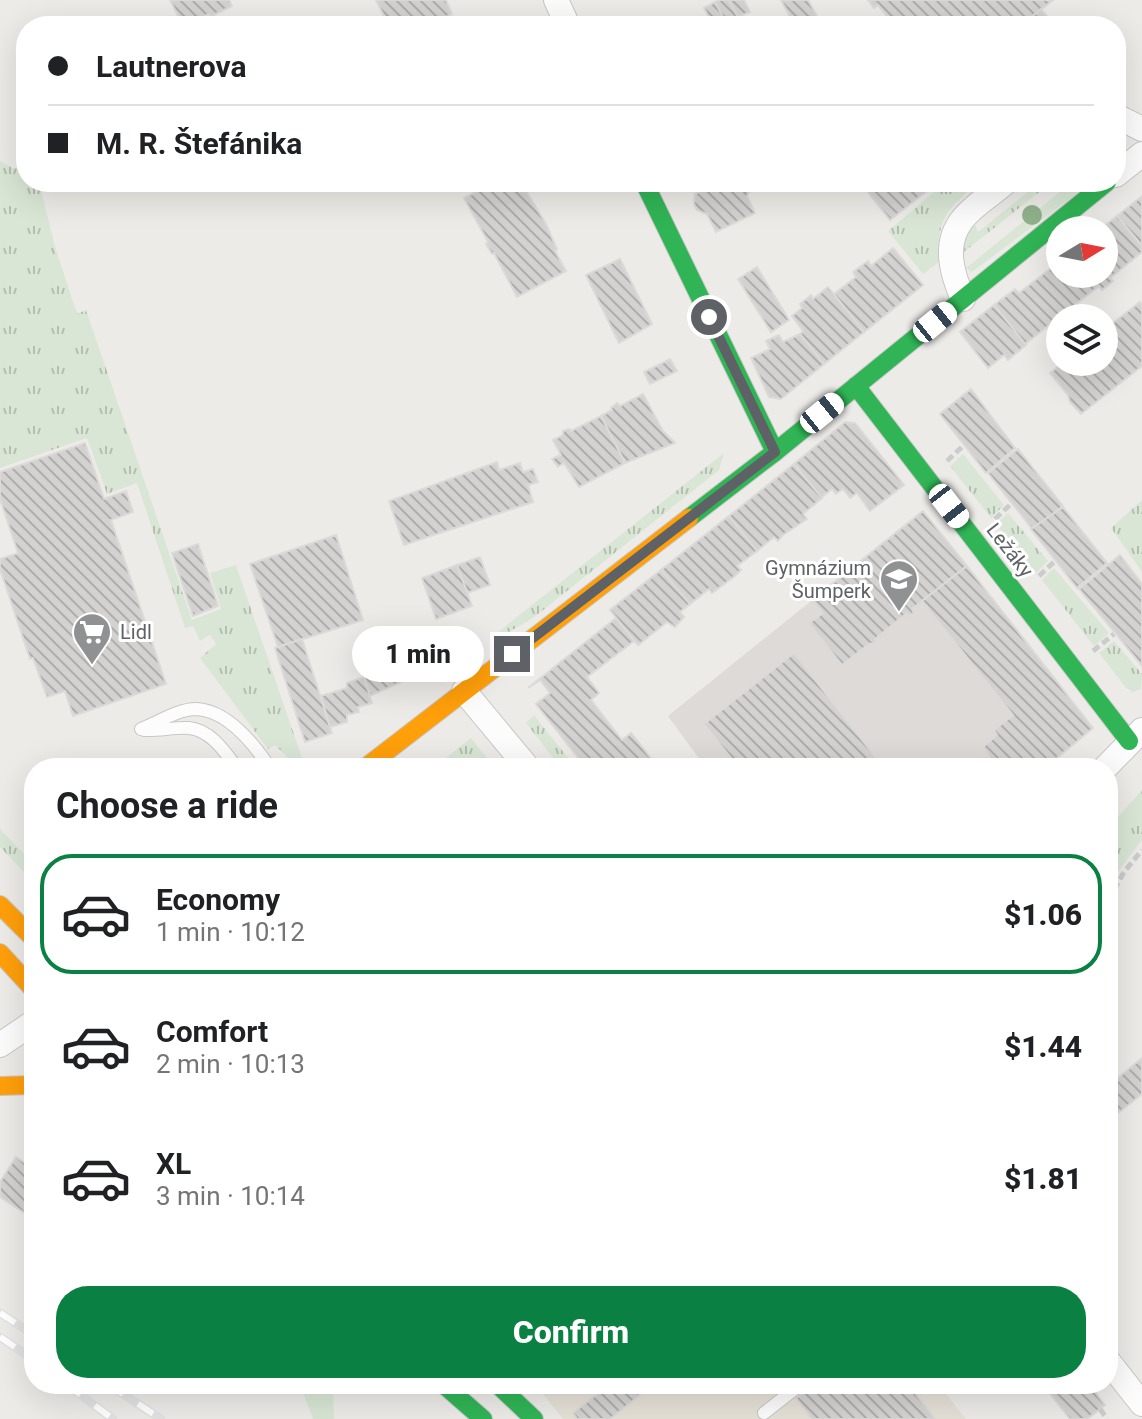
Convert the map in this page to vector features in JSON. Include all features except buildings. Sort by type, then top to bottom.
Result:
[{"type":"street","points":[[1126,167],[1142,154]]},
{"type":"street","points":[[649,192],[775,452]]},
{"type":"street","points":[[963,299],[951,271],[951,248],[961,220],[994,192]]},
{"type":"street","points":[[378,758],[775,452],[1095,192]]},
{"type":"street","name":"Ležáky","points":[[856,386],[1136,735]]},
{"type":"street","points":[[464,691],[520,758]]},
{"type":"street","points":[[1114,758],[1136,735]]},
{"type":"street","points":[[4,896],[24,925]]},
{"type":"street","points":[[0,953],[24,979]]},
{"type":"street","points":[[0,1045],[24,1029]]},
{"type":"street","points":[[0,1086],[24,1085]]},
{"type":"street","points":[[1118,1374],[1142,1404]]},
{"type":"street","points":[[454,1394],[483,1419]]},
{"type":"street","points":[[508,1394],[534,1419]]},
{"type":"lane","points":[[229,758],[214,740],[201,731],[189,728],[141,729],[195,709],[219,715],[234,726],[261,758]]},
{"type":"lane","points":[[764,1413],[788,1394]]},
{"type":"path","points":[[944,464],[964,445]]},
{"type":"path","points":[[991,523],[1012,503]]},
{"type":"path","points":[[1035,579],[1055,561]]},
{"type":"path","points":[[1093,652],[1114,634]]},
{"type":"path","points":[[1118,882],[1142,850]]},
{"type":"path","points":[[1100,1409],[1107,1419]]},
{"type":"shaded area","name":"Gymnázium Šumperk","points":[[923,511],[1093,728],[1057,758],[699,758],[668,716]]},
{"type":"shaded area","points":[[543,1394],[946,1394],[966,1419],[563,1419]]},
{"type":"green space","points":[[0,161],[16,169],[16,192],[42,192],[77,314],[86,310],[192,620],[221,609],[210,573],[236,565],[302,758],[288,758],[275,745],[268,749],[200,658],[216,644],[210,635],[200,641],[193,626],[185,628],[137,483],[107,494],[87,438],[0,468]]},
{"type":"green space","points":[[934,192],[967,192],[951,208],[942,225],[939,262],[923,274],[888,231]]},
{"type":"green space","points":[[1028,192],[1039,192],[955,259],[972,217],[978,232]]},
{"type":"green space","points":[[1060,192],[1079,192],[1046,216],[972,272],[966,268]]},
{"type":"green space","points":[[724,453],[719,470],[533,618],[502,636],[498,632]]},
{"type":"green space","points":[[963,454],[1004,505],[991,518],[950,466]]},
{"type":"green space","points":[[1142,500],[1142,572],[1111,528]]},
{"type":"green space","points":[[1008,513],[1048,561],[1036,573],[996,524]]},
{"type":"green space","points":[[1054,568],[1109,633],[1094,646],[1042,580]]},
{"type":"green space","points":[[1114,641],[1142,674],[1141,689],[1133,692],[1126,688],[1099,653]]},
{"type":"green space","points":[[534,715],[568,758],[553,758],[526,723]]},
{"type":"green space","points":[[471,738],[487,758],[446,758]]},
{"type":"green space","points":[[1142,790],[1142,840],[1118,872],[1118,817]]},
{"type":"green space","points":[[0,829],[24,854],[24,872],[0,847]]},
{"type":"green space","points":[[304,1394],[333,1394],[334,1419],[313,1419]]},
{"type":"railway","points":[[0,1313],[24,1329]]},
{"type":"railway","points":[[0,1337],[24,1353]]},
{"type":"railway","points":[[79,1394],[113,1419]]},
{"type":"railway","points":[[123,1394],[161,1419]]},
{"type":"traffic: fast","points":[[649,192],[775,452]]},
{"type":"traffic: fast","points":[[689,518],[775,452],[1095,192]]},
{"type":"traffic: fast","points":[[856,386],[1129,741]]},
{"type":"traffic: fast","points":[[454,1394],[483,1419]]},
{"type":"traffic: fast","points":[[508,1394],[534,1419]]},
{"type":"traffic: slow","points":[[378,758],[689,518]]},
{"type":"traffic: slow","points":[[0,905],[24,929]]},
{"type":"traffic: slow","points":[[0,953],[24,979]]},
{"type":"traffic: slow","points":[[0,1086],[24,1085]]},
{"type":"place","name":"Gymnázium Šumperk","points":[[899,613]]},
{"type":"place","name":"Lidl","points":[[92,666]]},
{"type":"route","points":[[512,654],[775,452],[709,317]]}]
